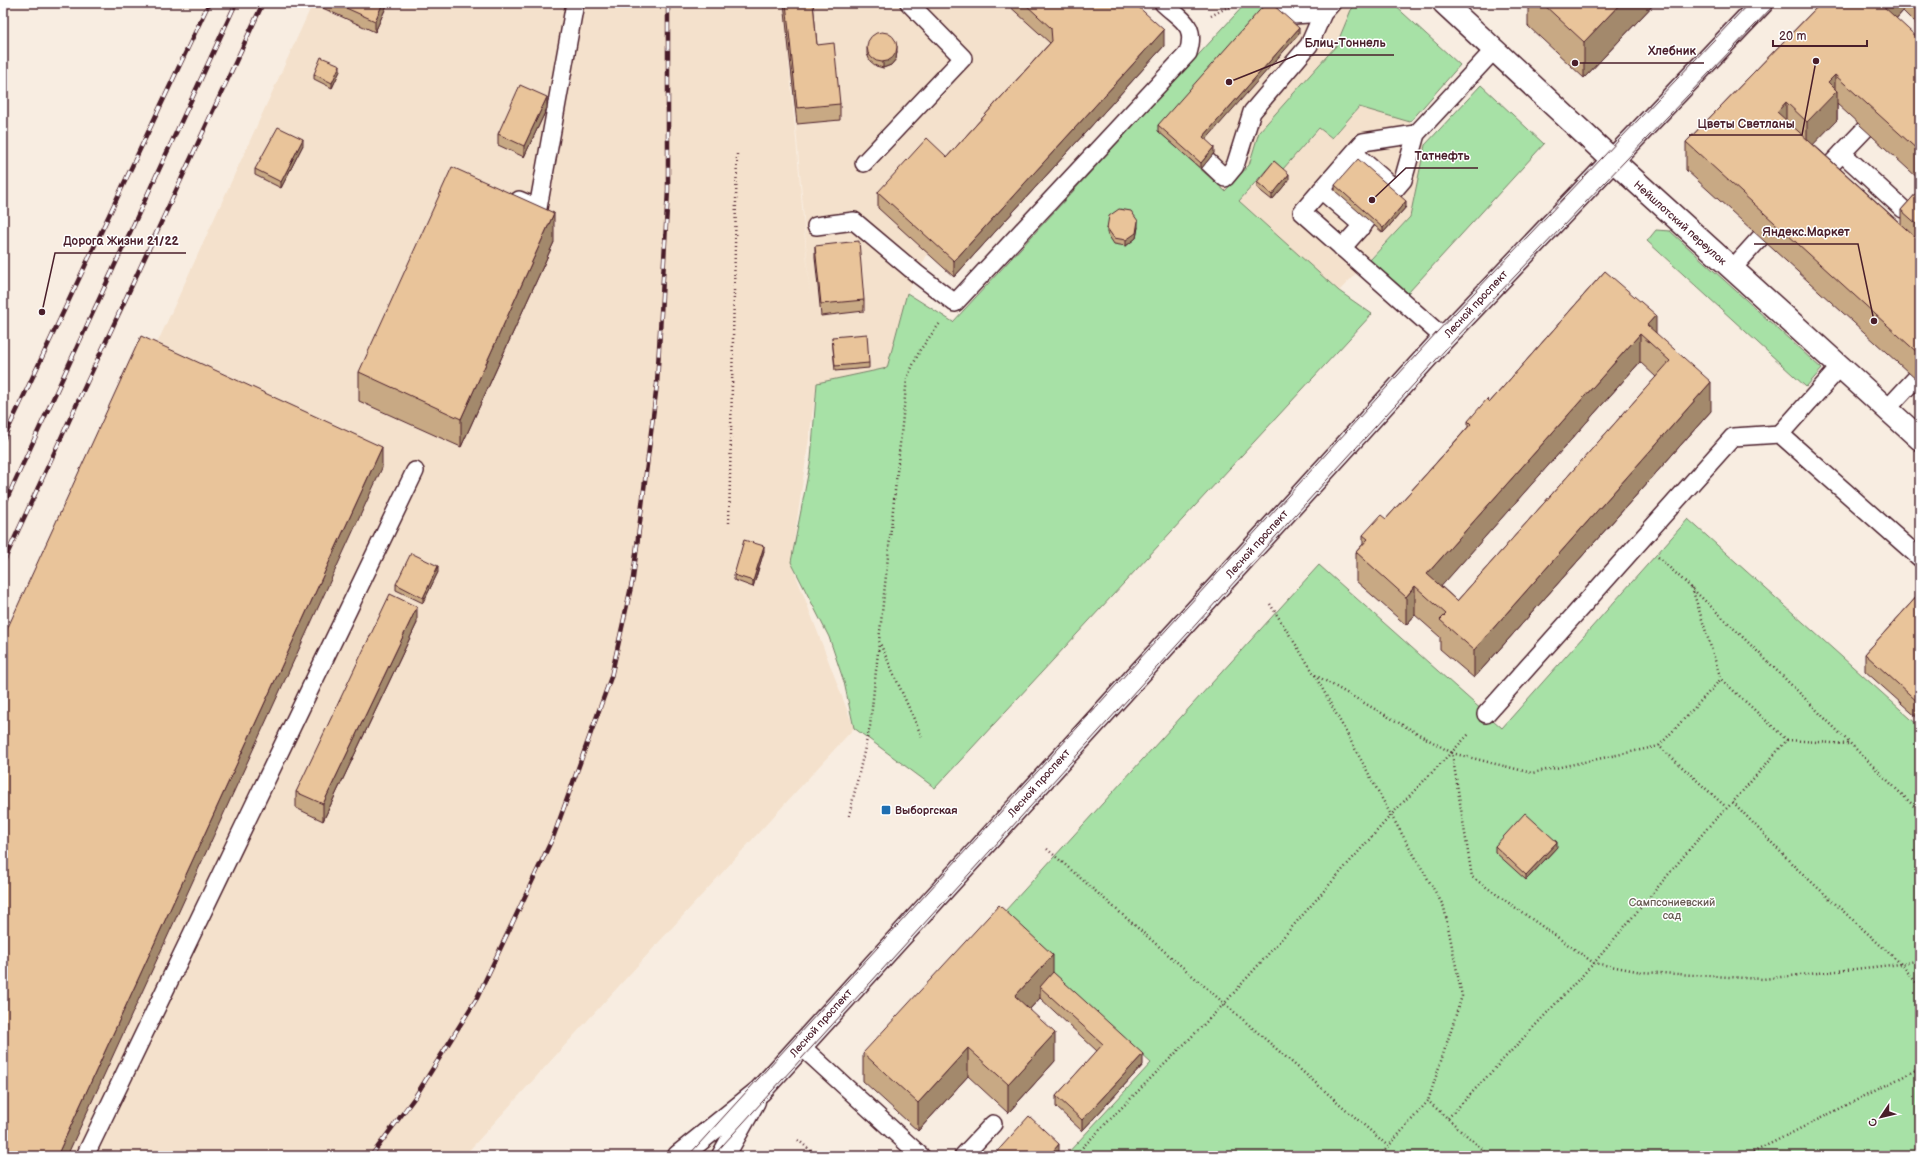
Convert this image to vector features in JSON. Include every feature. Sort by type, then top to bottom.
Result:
[{"type":"main road","name":"Лесной проспект","points":[[679,1156],[760,1091],[1444,338],[1762,3]]},
{"type":"main road","name":"Нейшлотский переулок","points":[[1451,5],[1494,50],[1612,160],[1920,439]]},
{"type":"main road","name":"Лесной проспект","points":[[723,1156],[760,1091]]},
{"type":"lane","points":[[502,192],[538,208],[575,3]]},
{"type":"lane","points":[[864,163],[963,58],[909,3]]},
{"type":"lane","points":[[816,226],[854,221],[917,274],[955,303],[1188,53],[1192,39],[1189,27],[1163,3]]},
{"type":"lane","points":[[1279,16],[1327,8]]},
{"type":"lane","points":[[1207,161],[1225,178],[1235,166],[1252,112],[1309,46],[1327,8]]},
{"type":"lane","points":[[1354,153],[1393,191],[1403,180],[1416,134],[1494,50]]},
{"type":"lane","points":[[1818,178],[1865,129]]},
{"type":"lane","points":[[1416,134],[1363,142],[1302,212],[1444,338]]},
{"type":"lane","points":[[1842,153],[1903,208]]},
{"type":"lane","points":[[1321,190],[1365,223],[1342,248]]},
{"type":"lane","points":[[1732,269],[1760,238]]},
{"type":"lane","points":[[1486,714],[1733,437],[1780,434],[1840,367]]},
{"type":"lane","points":[[1887,410],[1915,379]]},
{"type":"lane","points":[[1780,434],[1920,558]]},
{"type":"lane","points":[[85,1156],[415,471]]},
{"type":"lane","points":[[800,1046],[922,1156]]},
{"type":"lane","points":[[963,1156],[993,1124]]},
{"type":"path","points":[[1189,27],[1226,8],[1243,3]]},
{"type":"path","points":[[729,523],[737,154]]},
{"type":"path","points":[[849,816],[870,726],[907,378],[920,350],[955,303]]},
{"type":"path","points":[[1640,540],[1692,587],[1849,744],[1920,812]]},
{"type":"path","points":[[1692,587],[1721,679],[1787,740],[1849,744]]},
{"type":"path","points":[[1270,604],[1315,676],[1391,815],[1444,907],[1462,996],[1428,1101],[1380,1156]]},
{"type":"path","points":[[879,641],[922,736]]},
{"type":"path","points":[[1315,676],[1452,753],[1532,773],[1659,746],[1721,679]]},
{"type":"path","points":[[1074,1156],[1224,1004],[1391,815],[1452,753],[1486,714]]},
{"type":"path","points":[[1448,1118],[1594,963],[1726,807],[1733,802],[1787,740]]},
{"type":"path","points":[[1659,746],[1726,807]]},
{"type":"path","points":[[1452,753],[1472,877],[1594,963],[1642,972],[1763,979],[1901,964],[1920,960]]},
{"type":"path","points":[[1733,802],[1793,865],[1901,964],[1920,987]]},
{"type":"path","points":[[1047,850],[1388,1146]]},
{"type":"path","points":[[1746,1156],[1920,1068]]},
{"type":"path","points":[[1428,1101],[1490,1156]]},
{"type":"path","points":[[798,1140],[817,1156]]},
{"type":"shaded area","points":[[313,3],[1116,3],[1164,46],[954,277],[928,253],[907,293],[887,368],[817,383],[791,562],[854,728],[464,1156],[3,1156],[3,680]],"holes":[[[789,62],[790,62],[810,295]]]},
{"type":"shaded area","points":[[1282,3],[1343,3],[1351,10],[1336,46],[1259,132],[1249,165],[1225,191],[1158,131],[1269,6]]},
{"type":"shaded area","points":[[1360,107],[1410,122],[1425,145],[1410,217],[1339,291],[1239,202],[1275,161],[1283,169],[1320,128],[1332,138]]},
{"type":"green space","points":[[1246,3],[1282,3],[1268,6],[1158,131],[1225,191],[1249,165],[1259,132],[1336,46],[1351,10],[1357,3],[1392,3],[1460,65],[1410,122],[1359,107],[1332,138],[1319,128],[1283,169],[1274,161],[1239,201],[1339,291],[1372,314],[935,788],[854,728],[844,682],[829,637],[791,562],[811,459],[817,383],[887,368],[907,293],[953,322]]},
{"type":"green space","points":[[1481,85],[1544,144],[1408,293],[1370,260],[1410,217],[1425,145]]},
{"type":"green space","points":[[1656,230],[1670,231],[1822,369],[1806,387],[1647,241]]},
{"type":"green space","name":"Сампсониевский сад","points":[[1688,519],[1920,727],[1920,1156],[1065,1156],[1151,1063],[995,922],[1319,565],[1502,728]]},
{"type":"building","points":[[335,3],[383,3],[375,21]]},
{"type":"building","points":[[786,3],[813,3],[817,45],[834,43],[840,104],[797,108]]},
{"type":"building","points":[[1024,3],[1134,3],[1164,30],[954,261],[878,192],[927,138],[947,157],[1052,41],[1051,28]]},
{"type":"building","points":[[1266,3],[1271,3],[1299,28],[1203,137],[1214,147],[1201,163],[1158,125]]},
{"type":"building","points":[[1542,3],[1621,3],[1584,42]]},
{"type":"building","points":[[1821,3],[1884,3],[1882,5],[1920,40],[1920,152],[1835,75],[1828,82],[1837,91],[1807,122],[1786,102],[1777,112],[1916,238],[1920,234],[1920,355],[1686,142]]},
{"type":"building","points":[[882,32],[893,36],[897,47],[893,58],[882,62],[871,58],[867,47],[871,36]]},
{"type":"building","points":[[321,57],[340,65],[332,83],[314,74]]},
{"type":"building","points":[[520,85],[547,97],[524,146],[498,134]]},
{"type":"building","points":[[278,127],[303,139],[281,182],[255,169]]},
{"type":"building","points":[[1358,159],[1406,201],[1383,228],[1335,185]]},
{"type":"building","points":[[1274,161],[1289,174],[1272,195],[1257,182]]},
{"type":"building","points":[[452,167],[554,213],[461,419],[359,372]]},
{"type":"building","points":[[1920,189],[1920,227],[1901,210]]},
{"type":"building","points":[[1119,209],[1131,211],[1138,221],[1136,233],[1126,240],[1114,238],[1107,228],[1109,216]]},
{"type":"building","points":[[859,241],[864,300],[821,304],[815,246]]},
{"type":"building","points":[[1605,271],[1656,315],[1647,325],[1711,382],[1474,650],[1440,620],[1446,614],[1415,586],[1406,597],[1356,552],[1368,539],[1363,535],[1381,515],[1386,519],[1471,424],[1468,421],[1487,399],[1490,402]],"holes":[[[1640,334],[1670,361],[1457,601],[1427,574]]]},
{"type":"building","points":[[867,334],[869,363],[835,366],[832,337]]},
{"type":"building","points":[[141,336],[382,447],[57,1156],[3,1156],[3,638]]},
{"type":"building","points":[[744,540],[764,546],[753,581],[734,575]]},
{"type":"building","points":[[411,553],[438,566],[423,598],[396,584]]},
{"type":"building","points":[[1920,593],[1920,704],[1865,654]]},
{"type":"building","points":[[390,594],[417,607],[323,804],[296,792]]},
{"type":"building","points":[[1525,813],[1557,842],[1526,875],[1495,846]]},
{"type":"building","points":[[999,905],[1053,955],[1015,996],[1055,1033],[1008,1084],[968,1048],[918,1103],[863,1053]]},
{"type":"building","points":[[1053,972],[1143,1054],[1082,1120],[1056,1096],[1103,1044],[1040,987]]},
{"type":"building","points":[[1029,1116],[1059,1144],[1049,1156],[993,1156]]},
{"type":"tram line","points":[[688,1156],[1437,332],[1749,3]]},
{"type":"tram line","points":[[713,1156],[1455,339],[1776,3]]},
{"type":"railway","points":[[3,9],[6,3]]},
{"type":"railway","points":[[3,440],[209,3]]},
{"type":"railway","points":[[3,507],[236,3]]},
{"type":"railway","points":[[3,563],[263,3]]},
{"type":"railway","points":[[371,1156],[415,1097],[477,998],[554,835],[611,677],[633,578],[657,384],[668,190],[668,3]]},
{"type":"place","name":"Цветы Светланы","points":[[1816,61]]},
{"type":"place","name":"Хлебник","points":[[1575,63]]},
{"type":"place","name":"Блиц-Тоннель","points":[[1229,82]]},
{"type":"place","name":"Татнефть","points":[[1372,200]]},
{"type":"place","name":"Дорога Жизни 21/22","points":[[42,312]]},
{"type":"place","name":"Яндекс.Маркет","points":[[1874,321]]},
{"type":"place","name":"Выборгская","points":[[886,810]]}]
